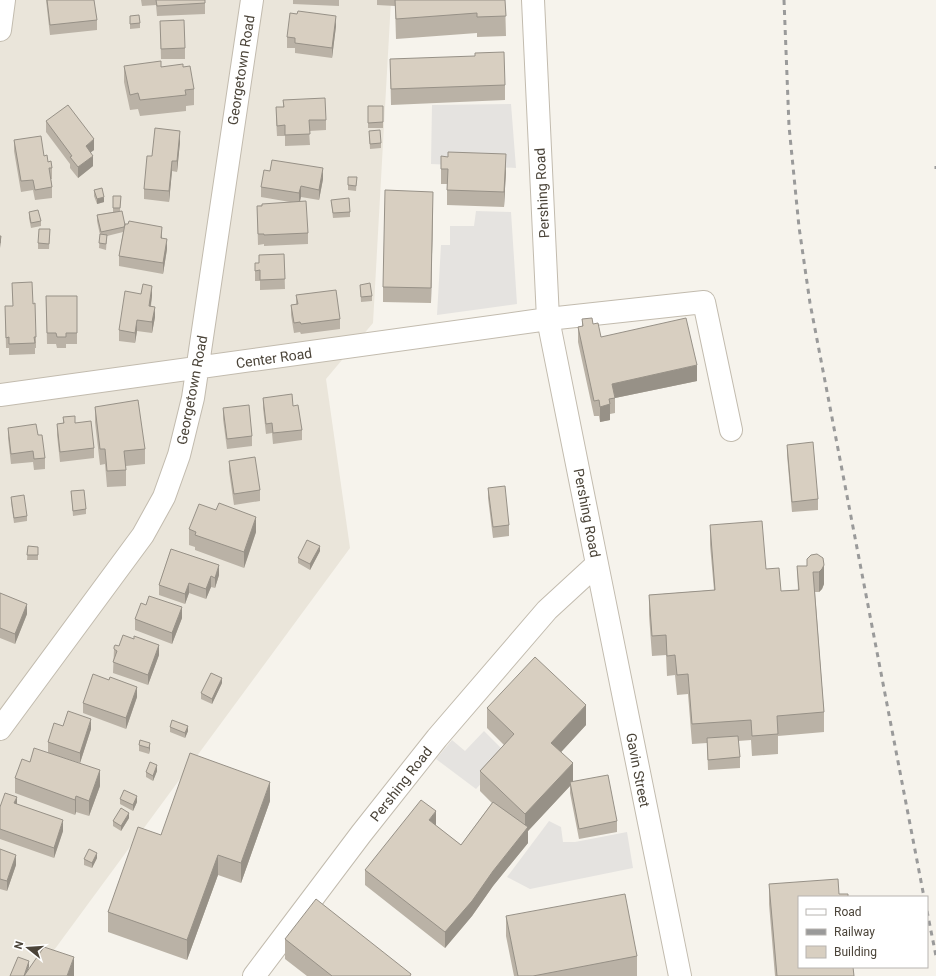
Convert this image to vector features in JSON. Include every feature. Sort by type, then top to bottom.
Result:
[{"type":"street","points":[[0,30],[4,0]]},
{"type":"street","name":"Georgetown Road","points":[[0,729],[143,535],[164,497],[179,454],[193,398],[198,368],[252,0]]},
{"type":"street","name":"Pershing Road","points":[[254,976],[361,834],[437,738],[547,610],[598,564],[548,319],[533,0]]},
{"type":"street","name":"Center Road","points":[[0,395],[548,319],[704,302],[731,430]]},
{"type":"street","name":"Gavin Street","points":[[598,564],[680,976]]},
{"type":"shaded area","points":[[0,0],[391,0],[373,323],[326,379],[350,548],[35,976],[0,976]]},
{"type":"shaded area","points":[[511,104],[516,168],[431,164],[432,105]]},
{"type":"shaded area","points":[[476,211],[511,212],[517,304],[437,315],[441,245],[450,245],[450,226],[474,226]]},
{"type":"shaded area","points":[[484,731],[508,755],[476,789],[436,759],[452,740],[465,751]]},
{"type":"shaded area","points":[[549,821],[561,827],[563,842],[575,842],[627,832],[633,868],[530,889],[507,877]]},
{"type":"building","points":[[47,0],[94,0],[97,20],[50,25]]},
{"type":"building","points":[[156,0],[205,0],[205,3],[157,6]]},
{"type":"building","points":[[395,0],[505,0],[506,16],[477,17],[477,13],[396,19]]},
{"type":"building","points":[[298,11],[336,16],[332,48],[295,43],[295,38],[287,37],[290,13],[297,14]]},
{"type":"building","points":[[139,15],[140,23],[130,24],[130,16]]},
{"type":"building","points":[[184,20],[185,48],[161,49],[160,21]]},
{"type":"building","points":[[504,52],[505,85],[391,89],[390,59],[475,56],[475,53]]},
{"type":"building","points":[[161,61],[161,67],[183,64],[183,67],[190,66],[194,89],[185,90],[186,95],[140,100],[138,93],[130,95],[124,66]]},
{"type":"building","points":[[325,98],[326,120],[309,120],[310,134],[285,135],[285,125],[277,126],[276,107],[284,107],[283,100]]},
{"type":"building","points":[[68,105],[94,139],[86,146],[93,156],[78,167],[70,157],[72,156],[46,121]]},
{"type":"building","points":[[368,106],[383,106],[383,122],[368,123]]},
{"type":"building","points":[[155,128],[180,131],[177,161],[172,161],[169,191],[144,189],[147,156],[152,156]]},
{"type":"building","points":[[380,130],[381,143],[370,144],[369,131]]},
{"type":"building","points":[[41,136],[44,156],[47,155],[48,162],[51,161],[52,168],[49,168],[52,187],[35,190],[33,180],[21,181],[14,140]]},
{"type":"building","points":[[448,152],[506,154],[504,192],[447,190],[448,169],[441,169],[441,156],[448,157]]},
{"type":"building","points":[[272,160],[323,168],[319,190],[301,186],[299,193],[261,187],[264,170],[270,171]]},
{"type":"building","points":[[348,177],[357,177],[356,186],[348,185]]},
{"type":"building","points":[[102,188],[104,197],[97,199],[94,190]]},
{"type":"building","points":[[385,190],[433,192],[431,288],[383,287]]},
{"type":"building","points":[[113,196],[121,196],[120,208],[113,208]]},
{"type":"building","points":[[349,198],[350,212],[333,213],[331,200]]},
{"type":"building","points":[[306,201],[308,233],[258,234],[257,206],[262,206],[262,204]]},
{"type":"building","points":[[38,210],[41,221],[31,223],[29,212]]},
{"type":"building","points":[[122,211],[125,225],[124,227],[101,232],[97,215]]},
{"type":"building","points":[[129,221],[162,227],[161,238],[167,239],[163,263],[119,256],[125,224],[128,224]]},
{"type":"building","points":[[39,229],[50,229],[49,244],[38,243]]},
{"type":"building","points":[[100,234],[107,235],[106,244],[99,243]]},
{"type":"building","points":[[284,254],[285,279],[260,280],[260,270],[255,271],[255,263],[259,263],[259,255]]},
{"type":"building","points":[[32,282],[33,304],[35,303],[35,343],[9,344],[9,337],[6,338],[5,306],[13,306],[12,283]]},
{"type":"building","points":[[370,283],[372,296],[361,297],[360,285]]},
{"type":"building","points":[[143,284],[152,286],[149,306],[155,307],[152,322],[137,320],[135,333],[119,330],[125,291],[141,294]]},
{"type":"building","points":[[336,290],[340,319],[301,324],[300,322],[294,323],[291,305],[298,304],[296,295]]},
{"type":"building","points":[[46,296],[77,296],[77,333],[66,333],[66,337],[57,337],[56,333],[47,333]]},
{"type":"building","points":[[592,318],[593,324],[598,323],[601,337],[686,318],[697,365],[612,384],[615,398],[609,399],[610,404],[600,407],[599,400],[594,401],[578,327],[583,326],[582,319]]},
{"type":"building","points":[[292,394],[293,406],[298,405],[302,430],[273,433],[272,423],[266,424],[263,398]]},
{"type":"building","points":[[138,400],[145,449],[124,451],[126,470],[107,471],[105,449],[100,449],[95,407]]},
{"type":"building","points":[[249,405],[252,436],[227,439],[223,408]]},
{"type":"building","points":[[75,416],[75,423],[91,421],[94,448],[60,452],[57,424],[64,423],[63,417]]},
{"type":"building","points":[[36,424],[38,435],[42,435],[45,458],[34,459],[33,451],[11,454],[8,428]]},
{"type":"building","points":[[813,442],[818,499],[792,502],[787,445]]},
{"type":"building","points":[[255,457],[260,490],[234,494],[229,461]]},
{"type":"building","points":[[505,486],[509,525],[493,527],[488,488]]},
{"type":"building","points":[[84,490],[86,509],[73,511],[71,491]]},
{"type":"building","points":[[24,495],[27,516],[14,518],[11,497]]},
{"type":"building","points":[[219,503],[256,517],[244,552],[195,535],[196,532],[189,529],[199,504],[216,510]]},
{"type":"building","points":[[762,521],[766,569],[779,568],[781,591],[799,590],[797,566],[807,566],[807,559],[811,555],[817,554],[823,558],[824,565],[822,569],[819,572],[813,572],[824,712],[777,716],[778,734],[752,736],[751,720],[692,724],[688,674],[677,675],[675,655],[667,656],[666,635],[652,636],[649,595],[715,590],[710,525]]},
{"type":"building","points":[[307,540],[320,546],[310,564],[298,558]]},
{"type":"building","points":[[28,546],[38,547],[38,555],[27,555]]},
{"type":"building","points":[[171,549],[219,565],[215,578],[211,576],[206,589],[189,583],[185,594],[159,585]]},
{"type":"building","points":[[0,593],[27,604],[15,634],[0,628]]},
{"type":"building","points":[[149,596],[182,607],[172,633],[135,619],[141,603],[146,605]]},
{"type":"building","points":[[123,635],[134,639],[134,636],[159,645],[148,675],[113,662],[117,651],[114,647],[115,645],[119,646]]},
{"type":"building","points":[[535,657],[586,705],[551,743],[573,763],[525,814],[480,771],[514,734],[487,708]]},
{"type":"building","points":[[211,673],[222,678],[212,699],[201,693]]},
{"type":"building","points":[[93,674],[109,680],[110,677],[137,687],[126,718],[83,703]]},
{"type":"building","points":[[68,711],[91,719],[80,753],[48,742],[54,723],[63,726]]},
{"type":"building","points":[[172,720],[188,726],[185,733],[170,727]]},
{"type":"building","points":[[738,736],[740,757],[708,760],[707,738]]},
{"type":"building","points":[[140,740],[150,743],[149,748],[139,745]]},
{"type":"building","points":[[34,748],[100,770],[89,801],[76,796],[75,800],[15,778],[22,759],[30,762]]},
{"type":"building","points":[[190,753],[270,782],[241,863],[218,855],[187,940],[108,912],[138,827],[161,835]]},
{"type":"building","points":[[150,762],[157,765],[153,776],[146,772]]},
{"type":"building","points":[[608,775],[617,821],[579,829],[570,782]]},
{"type":"building","points":[[124,790],[137,796],[133,805],[120,799]]},
{"type":"building","points":[[5,793],[17,797],[14,803],[63,820],[54,848],[0,829],[0,807]]},
{"type":"building","points":[[421,800],[436,811],[429,820],[461,845],[493,802],[528,827],[493,871],[472,901],[445,932],[365,870]]},
{"type":"building","points":[[121,808],[129,813],[121,826],[113,821]]},
{"type":"building","points":[[0,849],[16,855],[7,881],[0,879]]},
{"type":"building","points":[[89,849],[97,853],[92,863],[84,859]]},
{"type":"building","points":[[838,879],[839,894],[848,894],[848,896],[798,896],[798,968],[853,968],[854,976],[777,976],[769,884]]},
{"type":"building","points":[[625,894],[637,956],[533,976],[518,976],[506,916]]},
{"type":"building","points":[[316,899],[411,974],[410,976],[332,976],[285,939]]},
{"type":"building","points":[[44,947],[74,957],[67,976],[24,976]]},
{"type":"building","points":[[18,957],[29,961],[24,976],[10,976]]},
{"type":"railway","points":[[784,0],[789,126],[799,227],[810,303],[924,896]]},
{"type":"railway","points":[[928,916],[936,956]]}]
